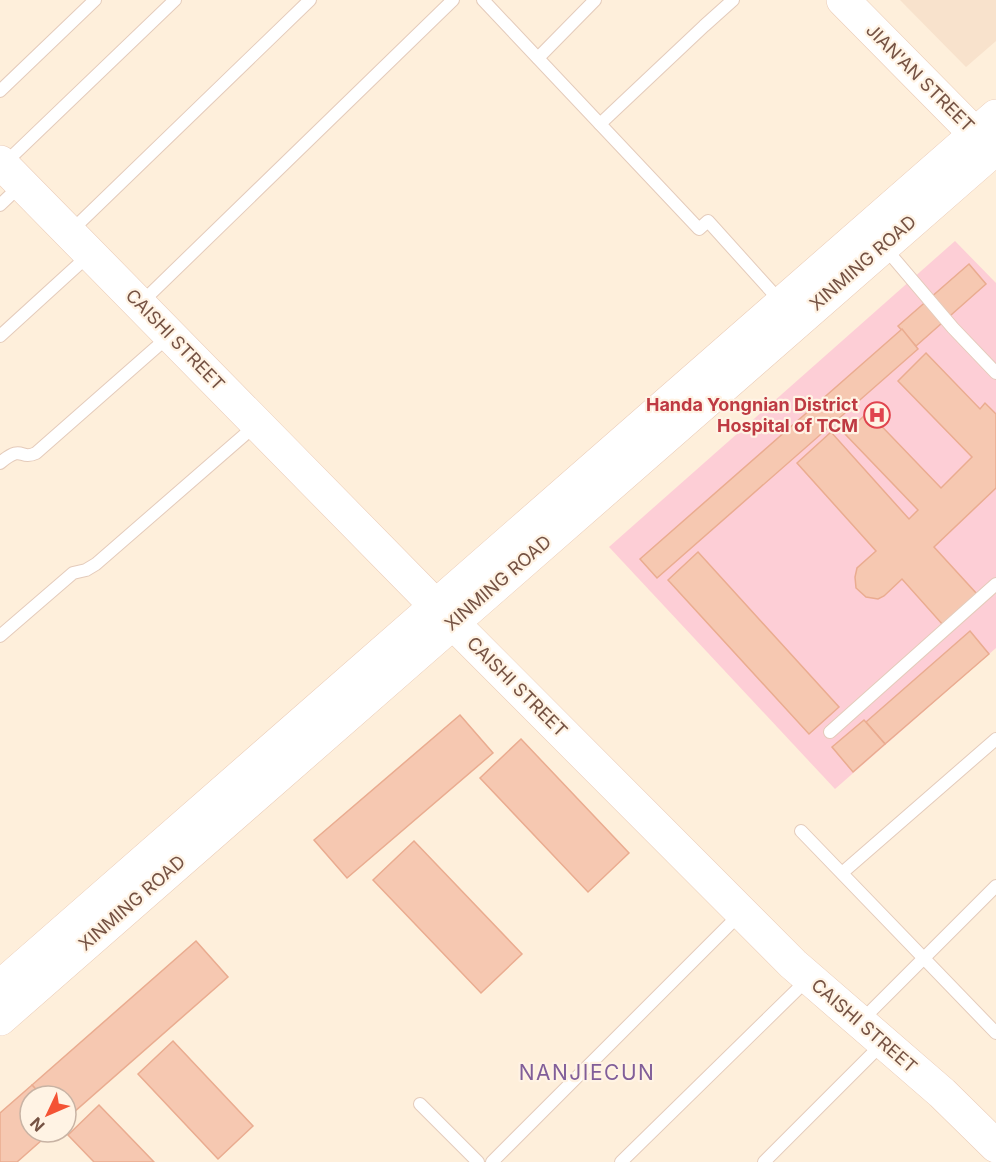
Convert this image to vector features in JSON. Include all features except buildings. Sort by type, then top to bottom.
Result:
[{"type":"main road","name":"JIAN'AN STREET","points":[[843,0],[991,141]]},
{"type":"main road","name":"XINMING ROAD","points":[[0,987],[883,246],[991,141]]},
{"type":"main road","name":"XINMING ROAD","points":[[0,1019],[781,303],[991,141]]},
{"type":"main road","name":"CAISHI STREET","points":[[6,179],[80,243],[444,614],[742,912],[809,977],[942,1093],[996,1146]]},
{"type":"lane","points":[[0,91],[95,0]]},
{"type":"lane","points":[[6,179],[175,0]]},
{"type":"lane","points":[[0,336],[80,243],[310,0]]},
{"type":"lane","points":[[140,304],[453,0]]},
{"type":"lane","points":[[483,0],[699,229],[708,221],[781,303]]},
{"type":"lane","points":[[538,58],[595,0]]},
{"type":"lane","points":[[600,124],[733,0]]},
{"type":"lane","points":[[883,246],[953,328],[996,373]]},
{"type":"lane","points":[[0,463],[17,452],[27,456],[36,453],[170,335]]},
{"type":"lane","points":[[0,636],[73,573],[86,570],[96,564],[257,424]]},
{"type":"lane","points":[[830,732],[996,584]]},
{"type":"lane","points":[[842,873],[996,739]]},
{"type":"lane","points":[[801,831],[995,1030]]},
{"type":"lane","points":[[764,1162],[872,1032],[924,958],[996,886]]},
{"type":"lane","points":[[492,1162],[742,912]]},
{"type":"lane","points":[[621,1162],[809,977]]},
{"type":"lane","points":[[420,1104],[478,1162]]},
{"type":"shaded area","points":[[900,0],[996,0],[996,41],[966,67]]},
{"type":"shaded area","name":"Handa Yongnian District Hospital of TCM","points":[[955,241],[996,283],[996,648],[835,789],[609,547]]},
{"type":"place","name":"Handa Yongnian District Hospital of TCM","points":[[877,415]]},
{"type":"district","name":"NANJIECUN","points":[[587,1073]]}]
